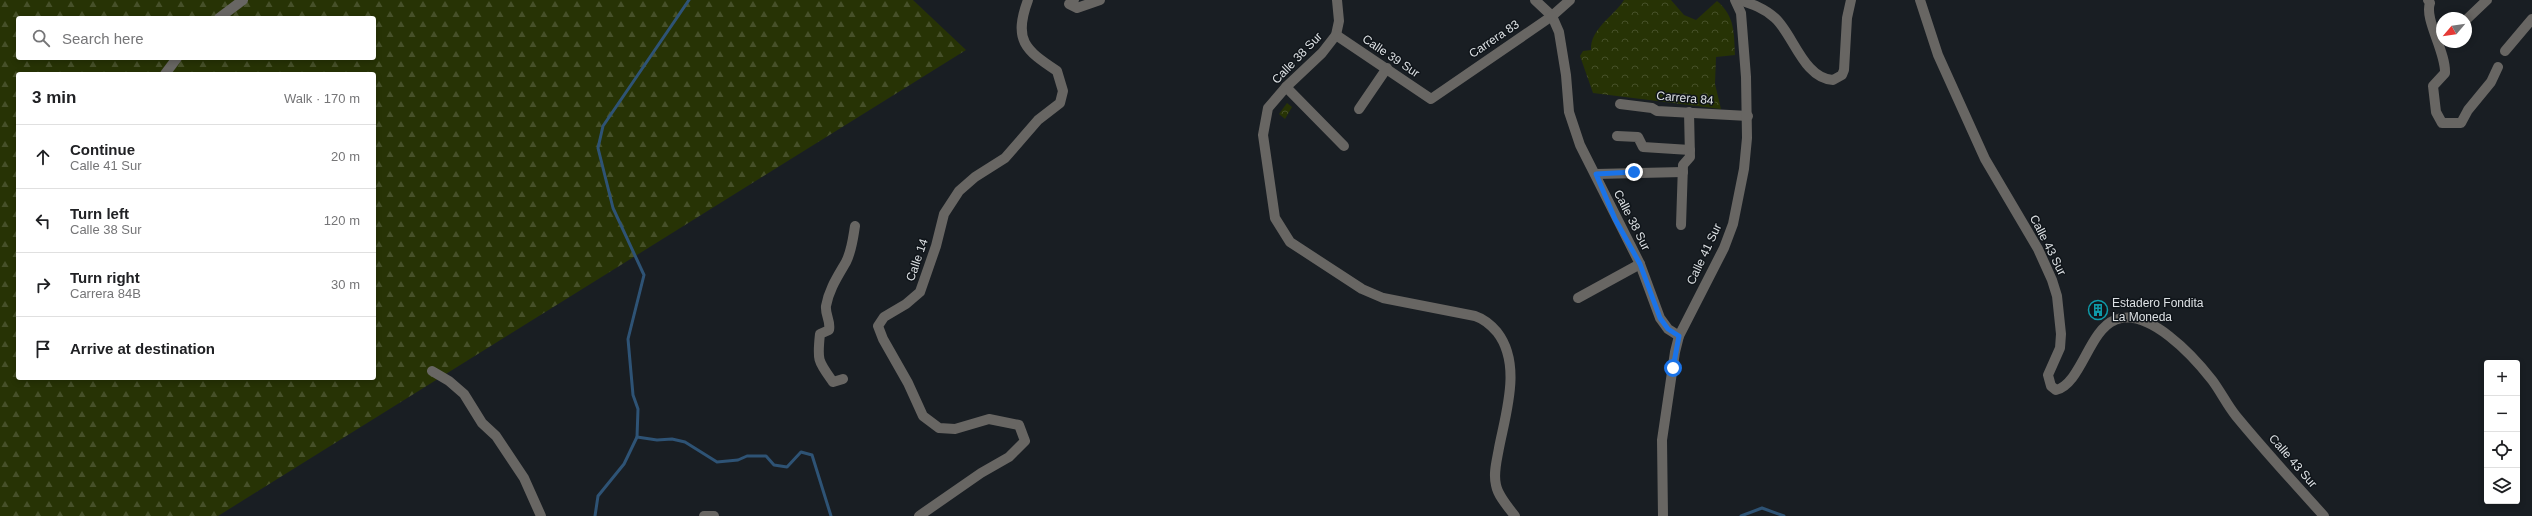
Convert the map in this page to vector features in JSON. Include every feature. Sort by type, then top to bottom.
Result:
[{"type":"street","points":[[223,16],[243,0]]},
{"type":"street","name":"Calle 14","points":[[919,516],[1009,457],[1025,441],[1019,425],[989,419],[955,430],[939,428],[924,416],[878,326],[884,317],[906,304],[920,292],[936,246],[944,214],[960,191],[975,177],[1005,158],[1038,120],[1060,103],[1063,84],[1057,71],[1034,56],[1024,42],[1022,16],[1028,0]]},
{"type":"street","points":[[1074,0],[1070,4],[1078,8],[1100,0]]},
{"type":"street","name":"Calle 38 Sur","points":[[1337,0],[1339,21],[1336,35],[1322,53],[1286,87],[1268,108],[1264,136],[1274,211],[1284,236],[1290,242],[1372,294],[1475,316],[1490,325],[1501,338],[1511,372],[1508,404],[1495,478],[1499,493],[1515,516]]},
{"type":"street","name":"Calle 38 Sur","points":[[1535,0],[1552,16],[1559,32],[1564,60],[1568,112],[1580,145],[1596,174],[1615,219],[1640,264],[1660,318],[1668,329],[1679,336]]},
{"type":"street","name":"Carrera 83","points":[[1431,99],[1552,16],[1570,0]]},
{"type":"street","name":"Calle 41 Sur","points":[[1663,516],[1662,440],[1679,336],[1724,248],[1733,224],[1744,169],[1748,116],[1744,38],[1741,13],[1735,0]]},
{"type":"street","points":[[1739,0],[1757,6],[1776,19],[1805,61],[1820,75],[1828,80],[1837,78],[1844,70],[1847,18],[1851,0]]},
{"type":"street","name":"Calle 43 Sur","points":[[1920,0],[1938,55],[1985,159],[2038,249],[2052,280],[2057,296],[2062,334],[2060,348],[2048,375],[2051,386],[2056,390],[2067,384],[2085,354],[2113,320],[2124,316],[2139,319],[2164,332],[2184,349],[2212,380],[2235,414],[2324,516]]},
{"type":"street","points":[[2428,0],[2430,3],[2428,8],[2431,20],[2445,64],[2445,73],[2432,86],[2436,112],[2442,123],[2459,125],[2473,102],[2491,82],[2498,67]]},
{"type":"street","points":[[2472,14],[2487,0]]},
{"type":"street","points":[[2505,51],[2532,19]]},
{"type":"street","name":"Calle 39 Sur","points":[[1336,35],[1431,99]]},
{"type":"street","points":[[166,72],[176,60]]},
{"type":"street","points":[[1359,109],[1387,68]]},
{"type":"street","points":[[1286,87],[1344,146]]},
{"type":"street","name":"Carrera 84","points":[[1620,104],[1652,108],[1657,111],[1748,116]]},
{"type":"street","points":[[1681,224],[1683,165],[1690,157],[1689,112]]},
{"type":"street","points":[[1617,136],[1638,138],[1643,147],[1690,150]]},
{"type":"street","points":[[1596,174],[1683,172]]},
{"type":"street","points":[[843,379],[833,382],[818,362],[819,345],[820,334],[829,330],[830,321],[826,307],[832,284],[846,261],[853,244],[855,226]]},
{"type":"street","points":[[1578,298],[1640,264]]},
{"type":"street","points":[[432,371],[449,381],[464,394],[482,423],[496,436],[524,478],[541,516]]},
{"type":"street","points":[[704,516],[714,516]]},
{"type":"green space","points":[[0,0],[913,0],[966,50],[218,516],[0,516]]},
{"type":"green space","points":[[1624,0],[1671,0],[1684,15],[1696,20],[1717,1],[1723,7],[1732,25],[1735,55],[1716,57],[1715,84],[1721,109],[1593,93],[1580,56],[1583,51],[1591,50],[1594,36],[1598,29]]},
{"type":"green space","points":[[1287,103],[1292,107],[1285,119],[1279,114]]},
{"type":"waterway","points":[[595,516],[598,496],[624,464],[637,437],[638,409],[633,395],[628,339],[644,275],[613,208],[598,148],[603,126],[689,0]]},
{"type":"waterway","points":[[637,437],[657,440],[672,439],[685,442],[717,462],[738,460],[747,456],[766,456],[774,465],[787,467],[801,452],[812,455],[831,516]]},
{"type":"waterway","points":[[1741,516],[1762,508],[1784,516]]},
{"type":"place","name":"Estadero Fondita La Moneda","points":[[2098,310]]},
{"type":"route","points":[[1634,172],[1596,174],[1615,219],[1627,238],[1640,264],[1660,318],[1668,329],[1679,336],[1673,368]]}]
